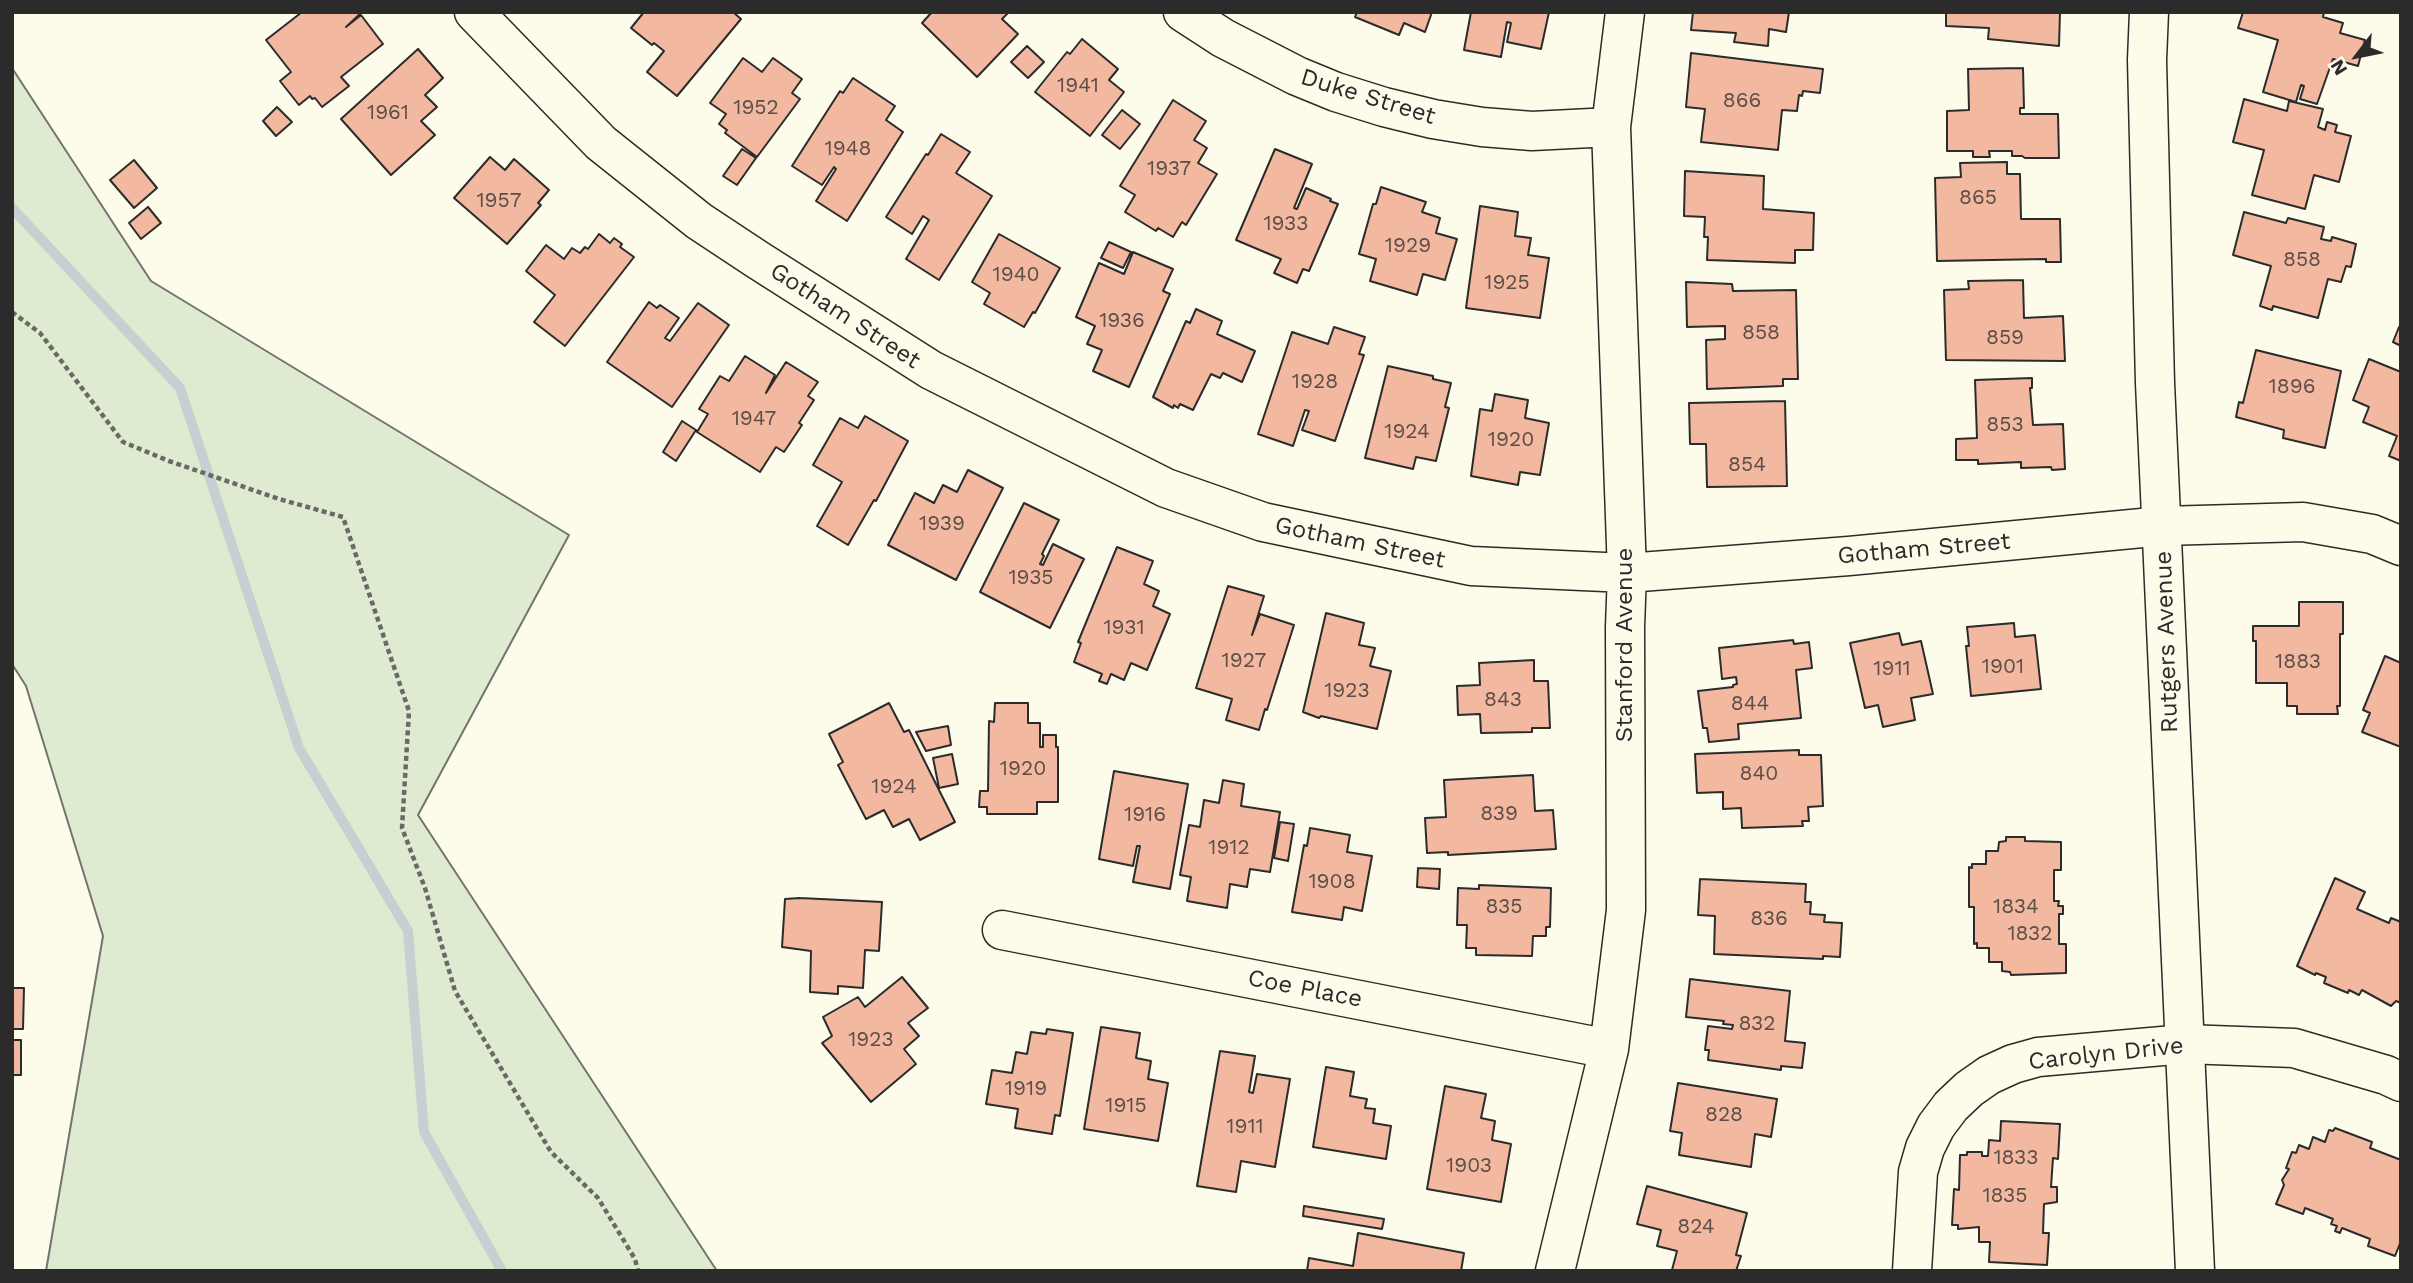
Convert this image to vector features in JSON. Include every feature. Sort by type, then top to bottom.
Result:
[{"type":"street","name":"Gotham Street","points":[[474,12],[601,143],[699,221],[931,370],[1166,488],[1263,522],[1471,566],[1627,573],[1849,556],[2163,526],[2303,522],[2372,534],[2401,546]]},
{"type":"street","name":"Duke Street","points":[[1183,12],[1223,38],[1285,70],[1336,92],[1384,107],[1482,127],[1532,131],[1611,127]]},
{"type":"street","name":"Stanford Avenue","points":[[1555,1271],[1609,1049],[1626,910],[1627,573],[1611,127],[1625,12]]},
{"type":"street","name":"Rutgers Avenue","points":[[2150,12],[2147,60],[2155,383],[2194,1271]]},
{"type":"street","name":"Coe Place","points":[[1002,930],[1609,1049]]},
{"type":"street","name":"Carolyn Drive","points":[[1912,1271],[1917,1172],[1925,1148],[1936,1126],[1951,1106],[1989,1075],[2013,1064],[2038,1058],[2185,1044],[2294,1048],[2386,1075],[2401,1082]]},
{"type":"path","points":[[12,312],[40,333],[123,442],[182,466],[343,517],[409,711],[402,828],[425,888],[455,990],[551,1152],[598,1198],[635,1259],[638,1271]]},
{"type":"green space","points":[[12,68],[151,281],[569,535],[418,815],[717,1271],[46,1271],[103,936],[26,686],[12,664]]},
{"type":"building","points":[[302,12],[362,12],[346,27],[361,15],[383,44],[341,77],[349,86],[322,107],[310,96],[299,105],[280,81],[291,72],[266,40]]},
{"type":"building","points":[[644,12],[733,12],[741,19],[677,96],[647,72],[664,51],[631,28]]},
{"type":"building","points":[[932,12],[1009,12],[1002,19],[1018,34],[977,77],[922,23]]},
{"type":"building","points":[[1357,12],[1432,12],[1425,32],[1404,23],[1399,35],[1355,17]]},
{"type":"building","points":[[1471,12],[1549,12],[1541,49],[1507,42],[1511,23],[1507,22],[1501,57],[1464,50]]},
{"type":"building","points":[[1693,12],[1789,12],[1786,32],[1769,29],[1768,46],[1734,42],[1736,33],[1691,30]]},
{"type":"building","points":[[1946,12],[2060,12],[2059,46],[1988,39],[1989,28],[1946,26]]},
{"type":"building","points":[[2243,12],[2324,12],[2323,17],[2343,23],[2340,33],[2365,40],[2358,66],[2333,59],[2317,104],[2300,99],[2304,86],[2301,85],[2296,102],[2263,92],[2278,40],[2238,28]]},
{"type":"building","points":[[1082,39],[1118,69],[1109,80],[1124,92],[1090,136],[1035,92],[1067,52],[1070,54]]},
{"type":"building","points":[[1027,46],[1044,62],[1028,78],[1011,62]]},
{"type":"building","points":[[418,49],[443,78],[425,95],[437,107],[421,121],[435,135],[391,175],[341,119]]},
{"type":"building","points":[[1691,53],[1823,69],[1820,93],[1803,91],[1802,96],[1799,95],[1797,111],[1782,110],[1778,150],[1701,142],[1705,109],[1686,107]]},
{"type":"building","points":[[743,58],[762,72],[773,58],[802,79],[792,93],[800,99],[757,157],[725,133],[727,130],[719,124],[726,114],[710,103]]},
{"type":"building","points":[[2023,68],[2024,108],[2020,108],[2020,114],[2058,114],[2059,158],[2025,158],[2012,156],[2012,151],[1989,151],[1990,157],[1973,157],[1973,151],[1947,151],[1947,111],[1969,110],[1968,69]]},
{"type":"building","points":[[853,78],[895,106],[886,120],[903,132],[847,221],[816,201],[836,169],[834,167],[822,185],[792,166],[840,91],[843,93]]},
{"type":"building","points":[[2244,99],[2287,111],[2289,101],[2323,109],[2318,127],[2325,130],[2327,122],[2337,125],[2335,132],[2351,136],[2339,182],[2314,175],[2305,209],[2252,195],[2264,150],[2233,142]]},
{"type":"building","points":[[1173,100],[1206,121],[1194,140],[1207,148],[1198,163],[1217,174],[1186,225],[1182,222],[1173,237],[1158,228],[1156,231],[1125,212],[1135,195],[1120,186]]},
{"type":"building","points":[[277,107],[292,122],[276,136],[263,121]]},
{"type":"building","points":[[1122,110],[1140,124],[1120,149],[1102,135]]},
{"type":"building","points":[[941,134],[970,152],[956,173],[992,196],[939,280],[906,259],[929,220],[923,216],[912,234],[886,217]]},
{"type":"building","points":[[742,149],[756,158],[737,185],[723,176]]},
{"type":"building","points":[[1275,149],[1312,164],[1294,208],[1297,209],[1306,188],[1338,204],[1309,271],[1303,269],[1297,283],[1274,273],[1281,259],[1236,240]]},
{"type":"building","points":[[490,157],[505,170],[514,159],[549,190],[538,203],[541,205],[507,244],[454,198]]},
{"type":"building","points":[[134,160],[157,188],[134,208],[110,180]]},
{"type":"building","points":[[2007,162],[2007,174],[2020,174],[2021,219],[2060,219],[2061,262],[2046,262],[2046,259],[1937,261],[1935,178],[1961,177],[1960,163]]},
{"type":"building","points":[[1685,171],[1764,176],[1763,209],[1814,213],[1813,250],[1795,250],[1795,263],[1707,260],[1705,217],[1684,216]]},
{"type":"building","points":[[1381,187],[1426,202],[1422,212],[1440,218],[1436,233],[1457,239],[1445,280],[1423,274],[1417,295],[1370,281],[1376,259],[1359,254],[1373,204],[1376,204]]},
{"type":"building","points":[[1480,206],[1518,212],[1515,236],[1531,238],[1528,255],[1549,258],[1540,318],[1466,308]]},
{"type":"building","points":[[148,207],[161,223],[141,239],[129,223]]},
{"type":"building","points":[[2244,212],[2286,223],[2288,218],[2324,227],[2321,239],[2331,241],[2332,237],[2356,244],[2351,267],[2346,266],[2341,282],[2328,279],[2318,318],[2273,306],[2272,310],[2260,306],[2271,266],[2233,255]]},
{"type":"building","points":[[599,234],[610,243],[614,238],[622,244],[620,247],[634,257],[565,346],[534,322],[555,295],[526,271],[546,245],[564,259],[572,248],[580,253],[585,247],[588,249]]},
{"type":"building","points":[[999,234],[1060,268],[1024,327],[984,304],[990,293],[972,282]]},
{"type":"building","points":[[1109,242],[1131,252],[1123,268],[1101,258]]},
{"type":"building","points":[[1133,252],[1173,269],[1163,291],[1170,294],[1129,387],[1093,371],[1102,350],[1087,344],[1095,326],[1076,317],[1099,263],[1124,274]]},
{"type":"building","points":[[2023,280],[2024,318],[2063,316],[2065,361],[1946,360],[1944,290],[1969,289],[1968,281]]},
{"type":"building","points":[[1686,282],[1732,284],[1733,291],[1796,290],[1798,379],[1783,379],[1783,386],[1707,389],[1706,340],[1725,339],[1725,326],[1687,327]]},
{"type":"building","points":[[649,302],[657,308],[660,305],[679,318],[665,338],[670,341],[698,303],[729,325],[672,407],[607,362]]},
{"type":"building","points":[[1196,309],[1222,321],[1217,334],[1255,351],[1242,382],[1223,373],[1220,378],[1211,374],[1193,410],[1180,404],[1178,408],[1174,405],[1173,408],[1153,397],[1186,321],[1190,323]]},
{"type":"building","points":[[1334,327],[1365,337],[1359,354],[1364,355],[1335,441],[1302,430],[1309,411],[1305,410],[1293,446],[1258,434],[1292,332],[1328,344]]},
{"type":"building","points":[[2399,327],[2401,328],[2401,346],[2393,342]]},
{"type":"building","points":[[2256,350],[2341,371],[2325,448],[2283,438],[2284,430],[2236,417],[2239,402],[2243,403]]},
{"type":"building","points":[[745,356],[775,375],[766,393],[786,362],[818,382],[808,396],[814,400],[799,423],[802,425],[784,452],[776,447],[760,472],[697,432],[708,414],[699,409],[720,376],[729,381]]},
{"type":"building","points":[[2369,359],[2401,372],[2401,461],[2389,456],[2397,436],[2363,422],[2369,407],[2353,400]]},
{"type":"building","points":[[1388,366],[1451,383],[1445,407],[1449,408],[1436,461],[1416,457],[1413,469],[1365,458]]},
{"type":"building","points":[[2032,378],[2030,388],[2033,425],[2063,424],[2065,469],[2021,468],[2021,462],[1978,464],[1978,460],[1956,460],[1956,439],[1977,438],[1975,380]]},
{"type":"building","points":[[1495,394],[1528,400],[1525,418],[1549,423],[1540,475],[1520,472],[1518,485],[1471,476],[1480,409],[1492,411]]},
{"type":"building","points":[[1785,401],[1787,486],[1707,487],[1706,444],[1690,444],[1689,403]]},
{"type":"building","points":[[865,416],[908,441],[876,501],[874,500],[848,545],[817,526],[842,482],[813,465],[840,418],[858,428]]},
{"type":"building","points":[[682,421],[696,430],[676,461],[663,452]]},
{"type":"building","points":[[968,470],[1003,488],[956,580],[888,545],[915,493],[934,503],[943,485],[957,492]]},
{"type":"building","points":[[1024,503],[1059,520],[1042,554],[1044,556],[1040,564],[1043,565],[1053,544],[1084,559],[1050,628],[980,592]]},
{"type":"building","points":[[1117,547],[1153,561],[1144,584],[1159,591],[1153,606],[1170,614],[1147,670],[1131,663],[1124,680],[1111,674],[1107,684],[1099,681],[1102,674],[1074,662],[1081,643],[1078,642]]},
{"type":"building","points":[[1228,586],[1264,596],[1252,635],[1260,614],[1294,625],[1259,730],[1226,720],[1232,699],[1196,688]]},
{"type":"building","points":[[2299,602],[2343,602],[2338,714],[2297,714],[2297,706],[2287,706],[2287,683],[2256,683],[2256,641],[2253,641],[2253,626],[2299,626]]},
{"type":"building","points":[[1326,613],[1364,623],[1359,645],[1375,648],[1370,666],[1391,671],[1377,729],[1321,716],[1319,718],[1303,712]]},
{"type":"building","points":[[2014,623],[2015,637],[2035,635],[2041,689],[1971,696],[1967,627]]},
{"type":"building","points":[[1899,633],[1902,645],[1921,641],[1933,694],[1911,698],[1915,720],[1883,727],[1878,705],[1865,708],[1850,643]]},
{"type":"building","points":[[1793,640],[1794,644],[1809,642],[1812,668],[1796,670],[1801,718],[1738,724],[1739,739],[1709,742],[1707,728],[1703,728],[1698,691],[1733,687],[1737,684],[1736,677],[1722,679],[1719,648]]},
{"type":"building","points":[[2385,656],[2401,663],[2401,747],[2362,732],[2370,713],[2363,710]]},
{"type":"building","points":[[1534,660],[1534,681],[1548,681],[1550,728],[1532,728],[1532,732],[1481,733],[1480,714],[1458,715],[1457,686],[1480,685],[1479,663]]},
{"type":"building","points":[[889,703],[904,732],[909,730],[955,822],[920,840],[909,819],[893,827],[884,810],[866,819],[838,765],[843,762],[829,734]]},
{"type":"building","points":[[995,703],[1028,703],[1028,723],[1040,723],[1040,747],[1043,747],[1043,735],[1056,735],[1058,802],[1037,802],[1037,814],[987,814],[987,807],[979,807],[980,791],[988,791],[989,721],[994,722]]},
{"type":"building","points":[[948,726],[951,745],[926,751],[916,732]]},
{"type":"building","points":[[1799,750],[1799,755],[1821,755],[1823,806],[1808,807],[1809,821],[1802,821],[1803,826],[1742,828],[1741,808],[1723,809],[1723,792],[1697,793],[1695,754]]},
{"type":"building","points":[[952,754],[958,784],[939,788],[933,758]]},
{"type":"building","points":[[1114,771],[1188,784],[1170,889],[1133,882],[1140,846],[1137,846],[1133,866],[1099,859]]},
{"type":"building","points":[[1533,775],[1535,811],[1553,810],[1556,849],[1448,855],[1448,852],[1427,853],[1425,818],[1446,817],[1444,780]]},
{"type":"building","points":[[1223,780],[1244,784],[1241,806],[1280,812],[1270,872],[1250,869],[1247,887],[1230,884],[1227,908],[1187,901],[1191,877],[1180,875],[1189,825],[1200,827],[1204,800],[1219,803]]},
{"type":"building","points":[[1280,822],[1294,824],[1288,861],[1274,858]]},
{"type":"building","points":[[1310,828],[1350,835],[1347,852],[1372,856],[1362,911],[1344,907],[1342,920],[1292,912],[1304,845],[1307,846]]},
{"type":"building","points":[[2006,837],[2025,837],[2025,841],[2061,842],[2061,870],[2054,870],[2054,901],[2059,901],[2058,906],[2063,906],[2063,914],[2059,914],[2059,944],[2066,944],[2066,973],[2011,975],[2010,972],[2002,971],[2002,962],[1989,962],[1989,948],[1977,948],[1977,943],[1974,944],[1974,907],[1969,907],[1969,867],[1972,868],[1972,864],[1986,864],[1986,851],[1998,851],[1999,842],[2006,841]]},
{"type":"building","points":[[1418,868],[1440,869],[1439,889],[1417,887]]},
{"type":"building","points":[[2335,878],[2365,892],[2357,909],[2389,923],[2391,918],[2401,922],[2401,1003],[2396,1001],[2391,1006],[2362,990],[2359,995],[2349,990],[2348,993],[2324,983],[2326,977],[2297,966]]},
{"type":"building","points":[[1700,879],[1806,884],[1805,902],[1811,902],[1810,914],[1825,915],[1824,922],[1842,923],[1840,957],[1823,956],[1823,959],[1714,954],[1715,916],[1698,915]]},
{"type":"building","points":[[1479,885],[1551,888],[1550,927],[1546,927],[1546,936],[1533,936],[1532,956],[1476,955],[1476,948],[1466,948],[1467,925],[1457,925],[1458,888],[1479,889]]},
{"type":"building","points":[[785,899],[882,902],[879,951],[865,950],[863,988],[838,986],[838,994],[810,992],[811,951],[782,947]]},
{"type":"building","points":[[902,977],[928,1008],[908,1023],[919,1036],[904,1049],[916,1064],[871,1102],[822,1043],[832,1036],[823,1017],[858,997],[865,1007]]},
{"type":"building","points":[[1690,979],[1790,991],[1785,1041],[1805,1043],[1802,1068],[1781,1066],[1781,1070],[1708,1060],[1709,1050],[1705,1050],[1708,1026],[1732,1029],[1733,1025],[1723,1024],[1724,1021],[1686,1017]]},
{"type":"building","points":[[12,988],[24,988],[23,1029],[12,1029]]},
{"type":"building","points":[[1101,1027],[1140,1033],[1136,1058],[1151,1061],[1148,1079],[1168,1083],[1158,1141],[1084,1129]]},
{"type":"building","points":[[1047,1029],[1073,1033],[1060,1116],[1055,1115],[1052,1134],[1015,1128],[1018,1109],[986,1104],[992,1070],[1012,1073],[1016,1052],[1027,1054],[1031,1032],[1046,1034]]},
{"type":"building","points":[[12,1040],[21,1040],[21,1075],[12,1075]]},
{"type":"building","points":[[1220,1051],[1255,1056],[1249,1092],[1253,1093],[1257,1074],[1290,1079],[1275,1167],[1241,1161],[1236,1192],[1197,1186]]},
{"type":"building","points":[[1326,1067],[1354,1072],[1350,1096],[1367,1099],[1365,1108],[1375,1109],[1373,1123],[1391,1126],[1386,1159],[1313,1147]]},
{"type":"building","points":[[1678,1083],[1777,1099],[1771,1137],[1755,1134],[1751,1167],[1679,1155],[1682,1133],[1670,1131]]},
{"type":"building","points":[[1445,1086],[1486,1094],[1481,1118],[1495,1121],[1492,1140],[1511,1144],[1501,1202],[1427,1189]]},
{"type":"building","points":[[2001,1121],[2060,1124],[2058,1159],[2053,1158],[2051,1187],[2057,1187],[2057,1202],[2044,1204],[2043,1233],[2049,1233],[2047,1265],[1989,1262],[1990,1242],[1979,1242],[1979,1227],[1958,1229],[1958,1225],[1952,1225],[1954,1189],[1959,1190],[1960,1155],[1982,1152],[1982,1156],[1988,1156],[1989,1140],[2000,1141]]},
{"type":"building","points":[[2335,1128],[2372,1142],[2370,1148],[2401,1160],[2401,1241],[2395,1256],[2368,1246],[2370,1239],[2342,1228],[2340,1233],[2335,1231],[2337,1226],[2331,1224],[2333,1219],[2305,1208],[2303,1214],[2276,1204],[2284,1185],[2282,1180],[2289,1169],[2286,1168],[2292,1152],[2296,1153],[2299,1145],[2309,1149],[2313,1137],[2325,1142],[2329,1130],[2333,1131]]},
{"type":"building","points":[[1647,1186],[1747,1213],[1736,1255],[1741,1256],[1736,1271],[1672,1270],[1677,1251],[1657,1246],[1661,1230],[1637,1224]]},
{"type":"building","points":[[1304,1206],[1384,1219],[1382,1229],[1303,1216]]},
{"type":"building","points":[[1358,1233],[1464,1253],[1461,1271],[1307,1271],[1309,1258],[1353,1266]]},
{"type":"waterway","points":[[12,208],[180,388],[299,748],[408,931],[424,1132],[502,1271]]}]
